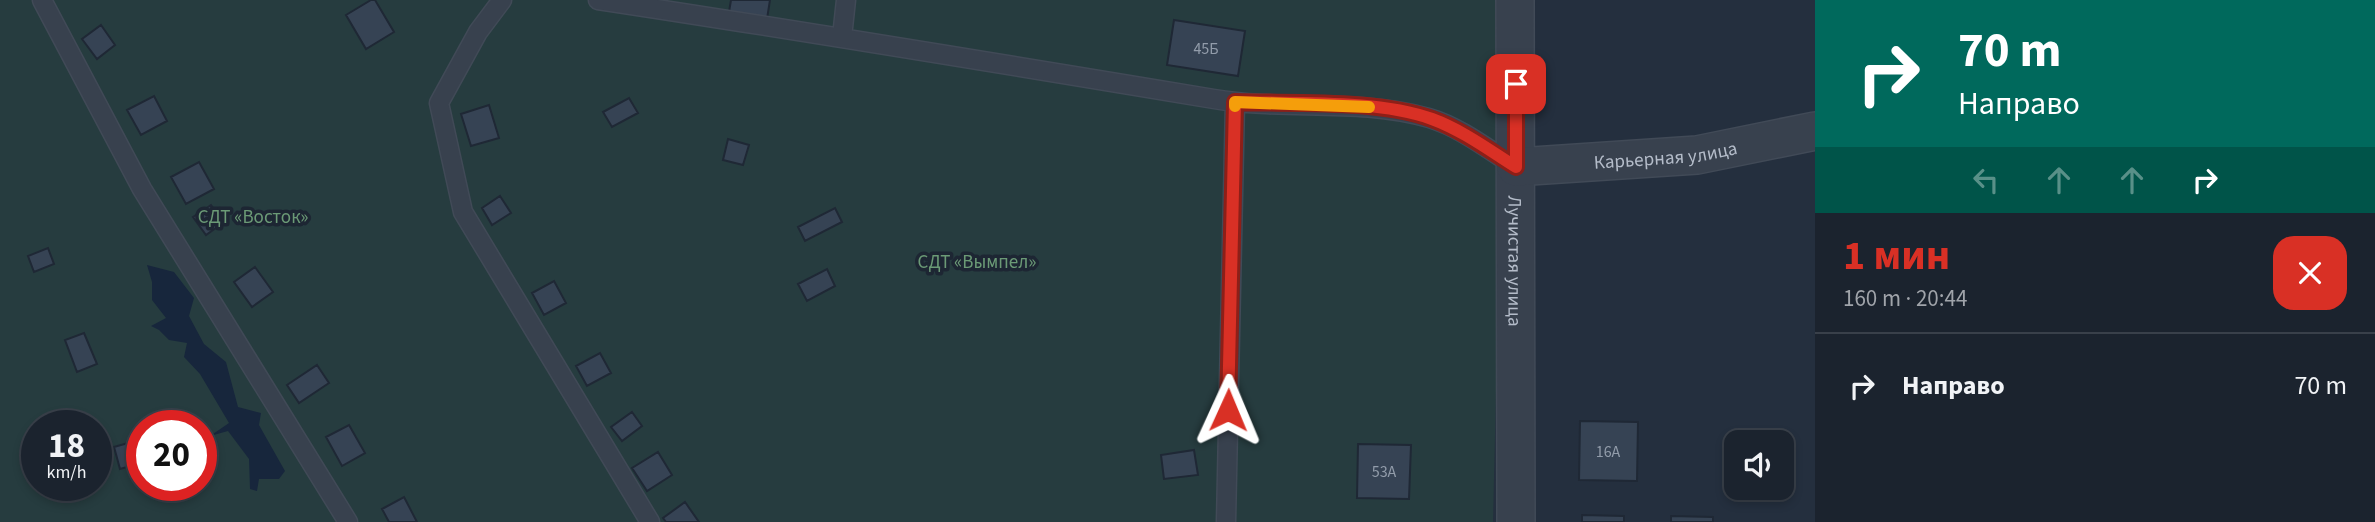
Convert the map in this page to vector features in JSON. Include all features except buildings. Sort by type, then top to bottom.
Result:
[{"type":"street","name":"Лучистая улица","points":[[1515,0],[1516,522]]},
{"type":"street","name":"Карьерная улица","points":[[1516,167],[1697,155],[1815,131]]},
{"type":"lane","points":[[41,0],[142,189],[348,522]]},
{"type":"lane","points":[[502,0],[478,33],[439,103],[463,212],[650,522]]},
{"type":"lane","points":[[598,0],[1235,102],[1380,107],[1431,118],[1456,129],[1516,167]]},
{"type":"lane","points":[[842,37],[846,0]]},
{"type":"lane","points":[[1226,522],[1235,102]]},
{"type":"green space","name":"СДТ «Вымпел»","points":[[0,0],[1505,0],[1493,522],[0,522]]},
{"type":"water","points":[[147,265],[174,272],[194,298],[189,316],[204,344],[226,362],[238,407],[261,413],[259,425],[285,471],[279,479],[259,479],[257,491],[250,489],[249,459],[228,431],[217,434],[229,423],[200,374],[184,357],[187,343],[169,340],[151,326],[166,318],[152,300],[152,282]]},
{"type":"slow traffic","points":[[1235,106],[1235,102],[1369,107]]},
{"type":"route","points":[[1228,410],[1235,102],[1380,107],[1431,118],[1456,129],[1516,167],[1516,84]]},
{"type":"park label","name":"СДТ «Восток»","points":[[253,216]]}]
